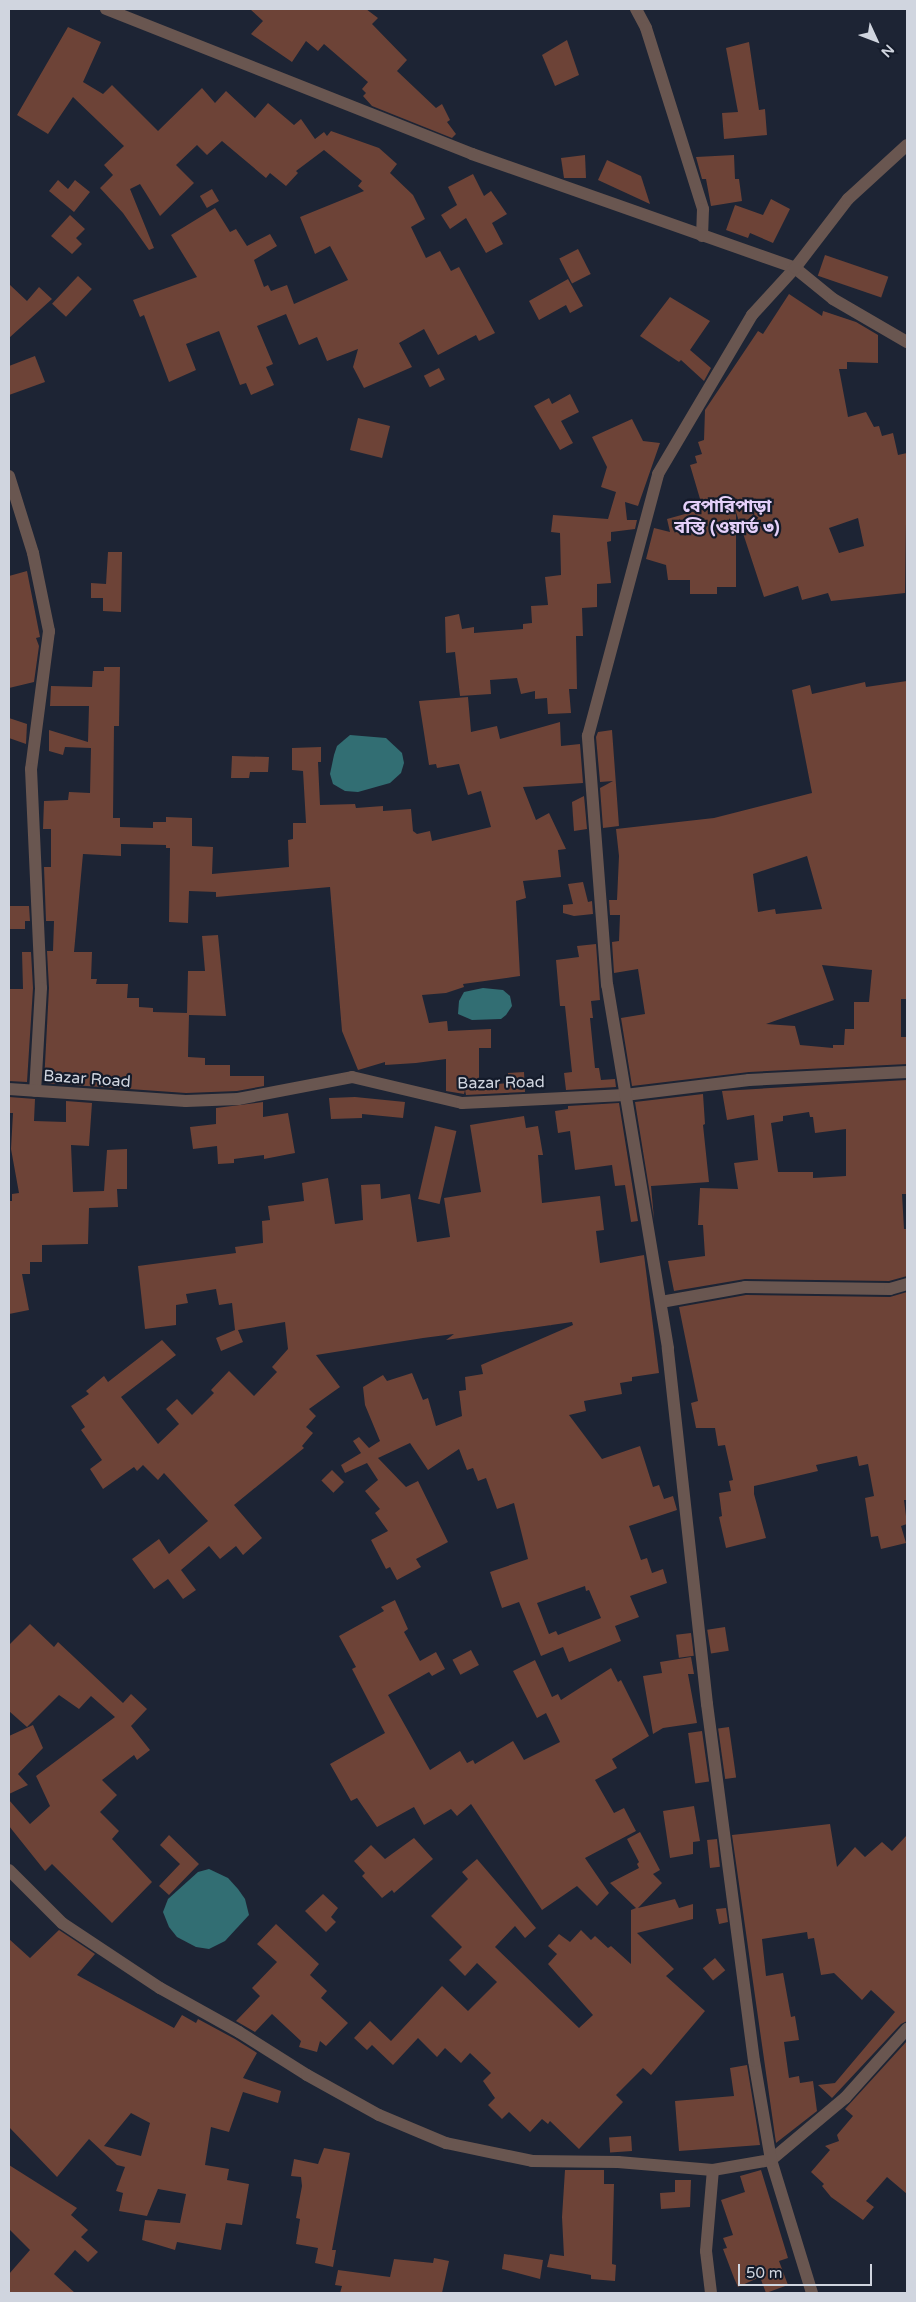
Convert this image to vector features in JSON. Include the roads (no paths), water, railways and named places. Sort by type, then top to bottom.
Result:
[{"type":"street","points":[[106,9],[472,154],[795,268],[833,299],[907,342]]},
{"type":"street","points":[[636,9],[646,28],[703,209],[702,236]]},
{"type":"street","points":[[812,2293],[771,2160],[753,2051],[708,1704],[661,1302],[607,985],[588,736],[658,474],[752,315],[795,268],[848,198],[907,145]]},
{"type":"street","points":[[9,476],[33,553],[49,631],[31,769],[41,988],[35,1091]]},
{"type":"street","name":"Bazar Road","points":[[9,1089],[186,1101],[238,1099],[352,1077],[462,1104],[625,1094],[749,1080],[907,1072]]},
{"type":"street","points":[[661,1302],[745,1288],[890,1289],[907,1284]]},
{"type":"street","points":[[9,1870],[62,1923],[111,1956],[307,2075],[380,2115],[446,2143],[532,2161],[618,2162],[713,2170],[771,2160],[845,2098],[907,2029]]},
{"type":"street","points":[[711,2293],[706,2251],[713,2170]]},
{"type":"district","name":"বেপারিপাড়া বস্তি (ওয়ার্ড ৩)","points":[[727,517]]}]
